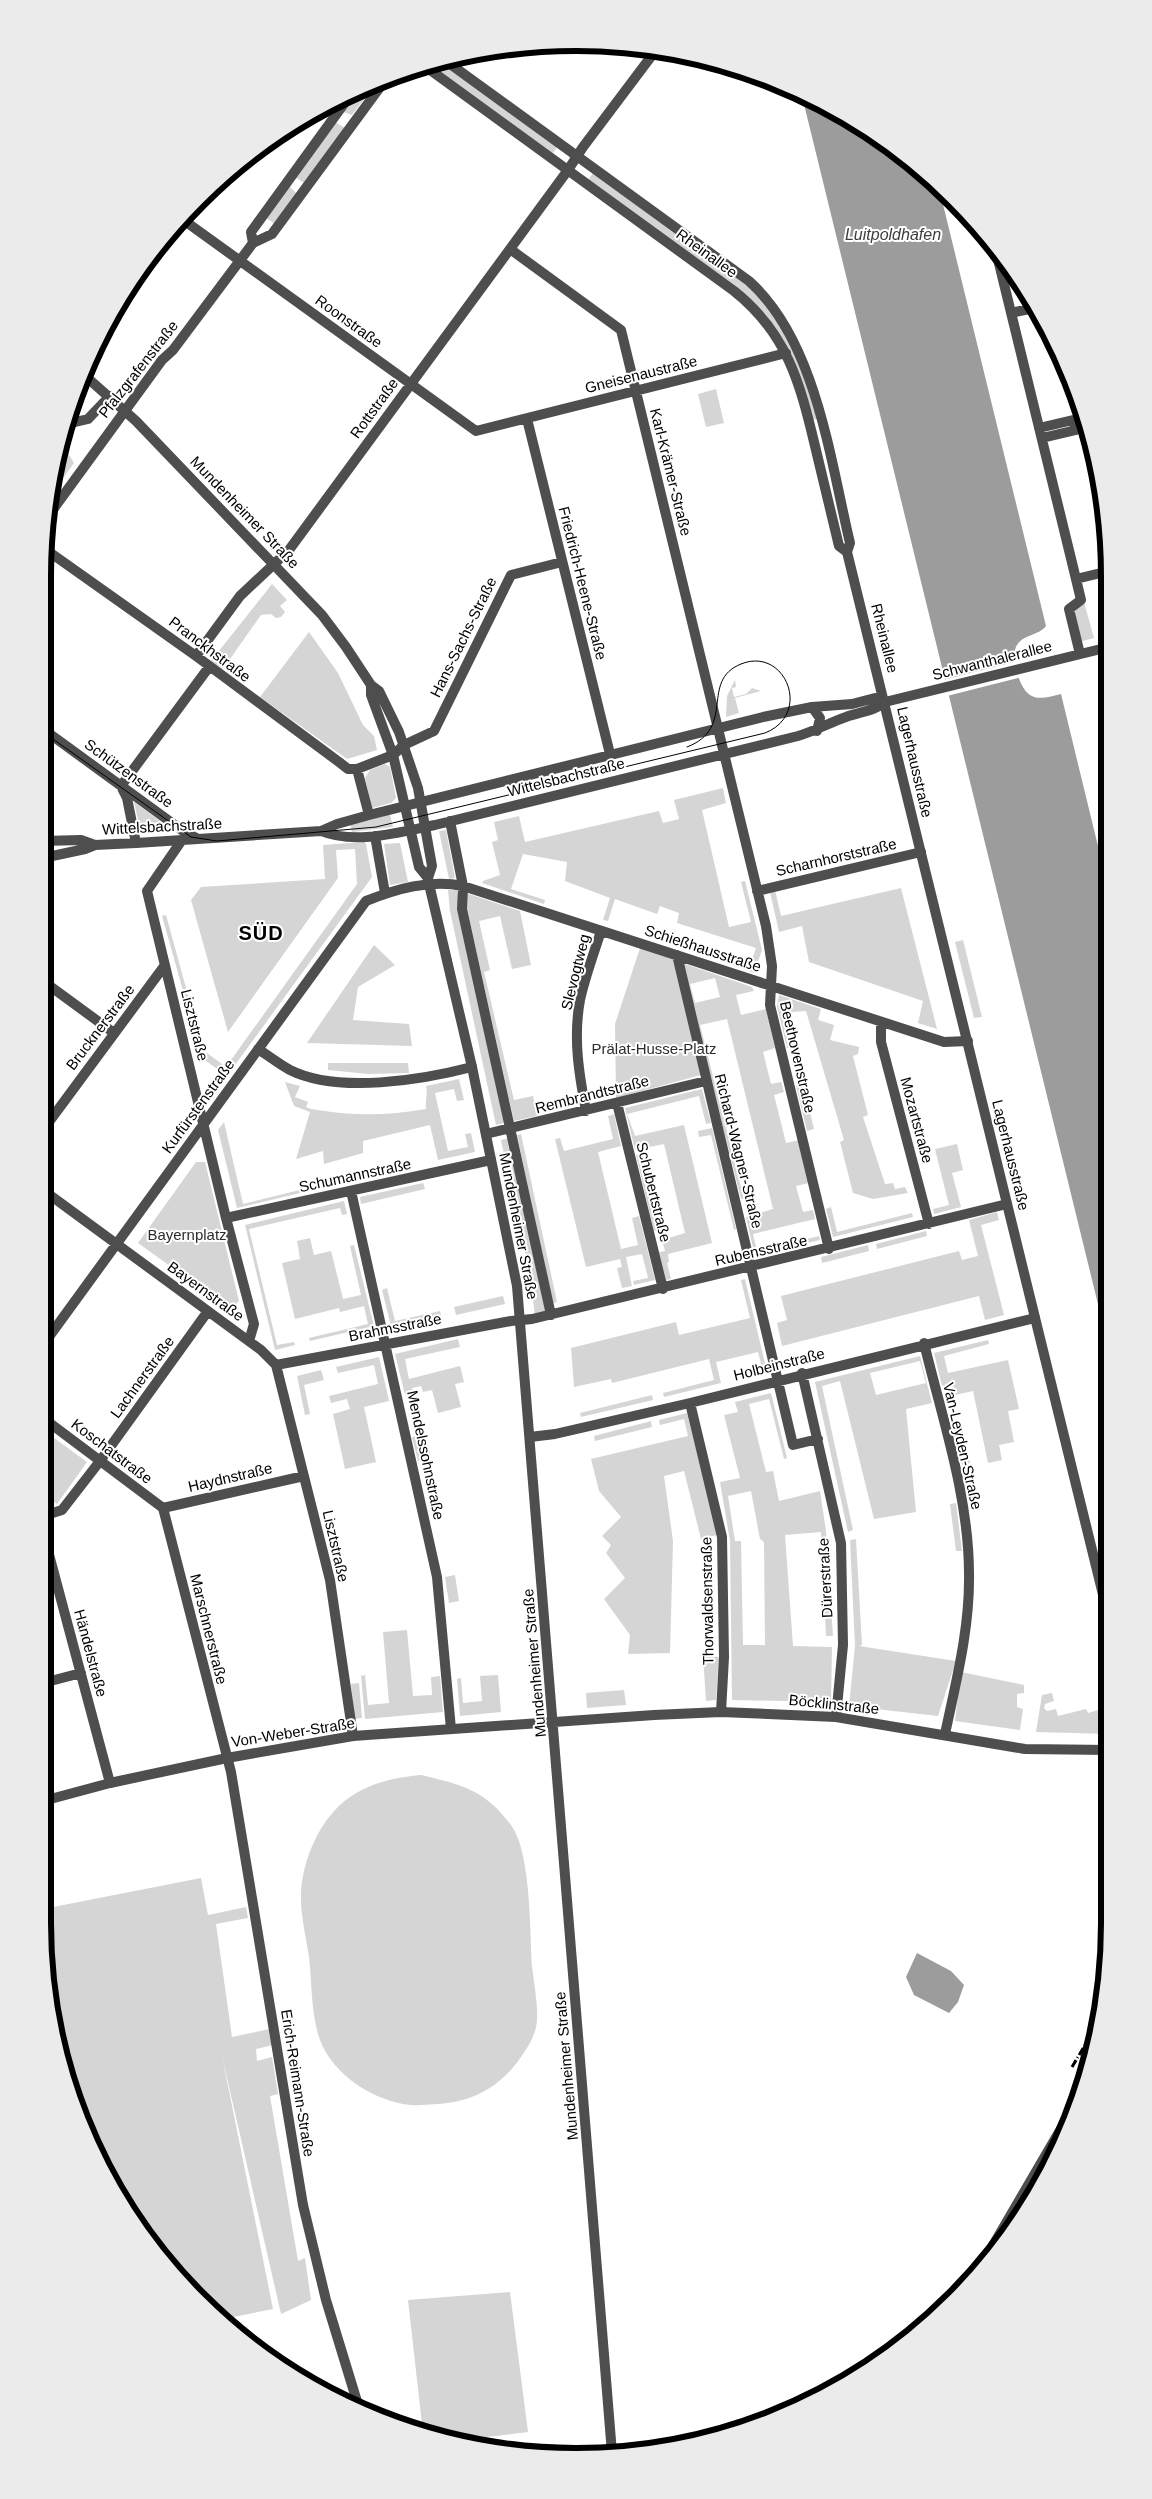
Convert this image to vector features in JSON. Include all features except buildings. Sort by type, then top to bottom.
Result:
[{"type":"street","name":"Rottstraße","points":[[196,656],[240,596],[289,550],[568,170],[582,147],[651,57]]},
{"type":"street","name":"Rheinallee","points":[[454,66],[735,270],[765,297],[784,323],[798,350],[811,384],[850,543],[847,552],[886,702]]},
{"type":"street","name":"Rheinallee","points":[[432,71],[742,298],[767,323],[786,353],[799,384],[839,546],[847,552]]},
{"type":"street","name":"Pfalzgrafenstraße","points":[[57,503],[125,410],[253,243],[272,234],[378,90]]},
{"type":"street","name":"Pfalzgrafenstraße","points":[[253,243],[251,232],[342,106]]},
{"type":"street","name":"Roonstraße","points":[[188,223],[476,431],[503,425]]},
{"type":"street","name":"Karl-Krämer-Straße","points":[[510,249],[621,330],[724,754]]},
{"type":"street","points":[[1000,268],[1081,600],[1069,609],[1080,654]]},
{"type":"street","points":[[1008,301],[1021,300]]},
{"type":"street","points":[[1011,313],[1027,309]]},
{"type":"street","name":"Gneisenaustraße","points":[[503,425],[786,353]]},
{"type":"street","name":"Mundenheimer Straße","points":[[89,380],[125,410],[274,564],[322,616],[346,647],[371,685],[379,691],[408,743],[426,827],[432,866],[428,881]]},
{"type":"street","points":[[74,422],[88,419],[110,396]]},
{"type":"street","name":"Friedrich-Heene-Straße","points":[[527,418],[610,754]]},
{"type":"street","points":[[811,430],[822,427]]},
{"type":"street","name":"Pranckhstraße","points":[[52,554],[196,656],[348,769],[357,769]]},
{"type":"street","name":"Hans-Sachs-Straße","points":[[393,755],[408,743],[434,731],[511,575],[562,562]]},
{"type":"street","points":[[1076,579],[1101,573]]},
{"type":"street","name":"Schwanthalerallee","points":[[886,702],[1101,649]]},
{"type":"street","points":[[136,843],[126,798],[121,786],[209,666]]},
{"type":"street","name":"Mundenheimer Straße","points":[[371,685],[371,695],[393,755],[419,867],[428,881],[472,1067],[517,1286],[612,2447]]},
{"type":"street","name":"Wittelsbachstraße","points":[[51,856],[95,844],[199,840],[321,831],[341,836],[375,836],[410,830],[817,731],[845,717],[879,708],[886,702],[875,698],[852,704],[812,707],[718,728],[369,815],[337,824],[321,831]]},
{"type":"street","name":"Lagerhausstraße","points":[[886,702],[1101,1586]]},
{"type":"street","points":[[812,707],[820,718],[817,731]]},
{"type":"street","name":"Schützenstraße","points":[[51,735],[199,840]]},
{"type":"street","name":"Beethovenstraße","points":[[724,754],[771,949],[770,1005],[829,1249]]},
{"type":"street","points":[[369,815],[357,769],[393,755]]},
{"type":"street","name":"Mundenheimer Straße","points":[[450,821],[463,886],[462,909],[551,1314]]},
{"type":"street","points":[[375,836],[385,893]]},
{"type":"street","name":"Wittelsbachstraße","points":[[51,841],[81,840],[95,844]]},
{"type":"street","name":"Lisztstraße","points":[[182,840],[147,891],[226,1218],[254,1324],[249,1341]]},
{"type":"street","name":"Scharnhorststraße","points":[[757,891],[921,852]]},
{"type":"street","name":"Schießhausstraße","points":[[385,893],[428,881],[463,886],[944,1042],[968,1041]]},
{"type":"street","name":"Kurfürstenstraße","points":[[51,1333],[366,901],[385,893]]},
{"type":"street","name":"Slevogtweg","points":[[586,1111],[577,1066],[577,1026],[580,1000],[601,930]]},
{"type":"street","name":"Richard-Wagner-Straße","points":[[677,955],[752,1267]]},
{"type":"street","name":"Brucknerstraße","points":[[51,1118],[164,965]]},
{"type":"street","points":[[51,988],[114,1033]]},
{"type":"street","name":"Mozartstraße","points":[[881,1022],[881,1042],[929,1224]]},
{"type":"street","points":[[258,1049],[290,1070],[303,1074],[354,1082],[416,1079],[472,1067]]},
{"type":"street","name":"Rembrandtstraße","points":[[486,1134],[510,1130],[706,1081]]},
{"type":"street","name":"Schubertstraße","points":[[617,1103],[663,1289]]},
{"type":"street","name":"Schumannstraße","points":[[226,1218],[491,1160]]},
{"type":"street","name":"Mendelssohnstraße","points":[[351,1191],[436,1577],[451,1729]]},
{"type":"street","name":"Bayernstraße","points":[[51,1196],[249,1341],[276,1365]]},
{"type":"street","name":"Rubensstraße","points":[[520,1320],[663,1289],[1007,1204]]},
{"type":"street","points":[[752,1267],[793,1445],[818,1439]]},
{"type":"street","name":"Lachnerstraße","points":[[51,1513],[62,1510],[100,1461],[208,1311]]},
{"type":"street","name":"Holbeinstraße","points":[[530,1436],[555,1434],[690,1403],[802,1373],[1035,1318]]},
{"type":"street","name":"Brahmsstraße","points":[[276,1365],[520,1320]]},
{"type":"street","name":"Van-Leyden-Straße","points":[[924,1344],[963,1503],[969,1573],[967,1620],[945,1734]]},
{"type":"street","name":"Lisztstraße","points":[[276,1365],[330,1580],[353,1736]]},
{"type":"street","name":"Dürerstraße","points":[[802,1373],[840,1543],[843,1646],[836,1717]]},
{"type":"street","name":"Thorwaldsenstraße","points":[[690,1403],[722,1536],[724,1657],[721,1712]]},
{"type":"street","name":"Koschatstraße","points":[[51,1425],[163,1508]]},
{"type":"street","name":"Haydnstraße","points":[[163,1508],[304,1476]]},
{"type":"street","name":"Marschnerstraße","points":[[163,1508],[227,1758]]},
{"type":"street","name":"Händelstraße","points":[[51,1565],[110,1783]]},
{"type":"street","points":[[51,1681],[81,1673]]},
{"type":"street","name":"Böcklinstraße","points":[[553,1722],[721,1712],[836,1717],[1025,1749],[1101,1750]]},
{"type":"street","name":"Von-Weber-Straße","points":[[51,1799],[110,1783],[227,1758],[353,1736],[553,1722]]},
{"type":"street","name":"Erich-Reimann-Straße","points":[[227,1758],[303,2204],[326,2300],[358,2400]]},
{"type":"street","points":[[1006,2223],[1052,2145]]},
{"type":"green space","points":[[447,67],[558,146],[553,153],[436,70]]},
{"type":"green space","points":[[368,94],[352,115],[343,112],[350,102]]},
{"type":"green space","points":[[335,122],[345,128],[304,183],[295,177]]},
{"type":"green space","points":[[593,173],[742,279],[775,315],[805,377],[817,419],[812,420],[794,366],[778,333],[756,304],[741,291],[588,180]]},
{"type":"green space","points":[[289,186],[297,194],[275,224],[266,218]]},
{"type":"green space","points":[[716,389],[724,423],[706,427],[698,394]]},
{"type":"green space","points":[[67,451],[74,463],[60,483]]},
{"type":"green space","points":[[272,584],[287,600],[280,606],[285,612],[281,617],[276,618],[271,614],[261,615],[223,669],[211,661]]},
{"type":"green space","points":[[1084,602],[1094,638],[1079,642],[1071,612]]},
{"type":"green space","points":[[309,632],[338,673],[363,725],[374,736],[377,750],[347,759],[260,697]]},
{"type":"green space","points":[[735,680],[736,687],[732,688],[734,697],[746,694],[752,688],[761,691],[735,698],[739,713],[726,717],[727,696]]},
{"type":"green space","points":[[385,764],[390,767],[396,798],[391,803],[372,808],[365,778],[370,770]]},
{"type":"green space","points":[[723,788],[726,803],[702,810],[729,927],[751,922],[741,882],[745,881],[762,950],[754,973],[719,960],[721,956],[750,966],[756,948],[677,923],[679,913],[660,906],[657,914],[615,899],[608,921],[603,920],[610,898],[565,881],[567,862],[523,854],[511,889],[545,900],[544,904],[482,883],[500,875],[492,842],[498,840],[494,822],[519,816],[525,842],[659,811],[663,823],[679,819],[674,800]]},
{"type":"green space","points":[[134,802],[173,831],[141,833]]},
{"type":"green space","points":[[390,814],[393,827],[352,832],[350,823]]},
{"type":"green space","points":[[446,830],[455,878],[449,879],[439,831]]},
{"type":"green space","points":[[364,842],[366,844],[372,877],[227,1076],[202,1058],[162,916],[166,915],[203,1050],[226,1067],[357,884],[355,849],[336,850],[338,878],[228,1032],[191,900],[201,887],[325,879],[323,845]]},
{"type":"green space","points":[[400,843],[408,882],[390,885],[384,844]]},
{"type":"green space","points":[[901,888],[937,1029],[918,1023],[923,1001],[809,962],[802,926],[779,932],[770,892],[775,890],[781,916]]},
{"type":"green space","points":[[448,890],[457,890],[459,914],[504,1123],[496,1125],[450,911]]},
{"type":"green space","points":[[466,893],[520,911],[531,965],[512,969],[500,916],[479,921],[490,970],[484,972],[514,1100],[533,1096],[537,1116],[514,1121],[466,904]]},
{"type":"green space","points":[[963,940],[982,1017],[974,1018],[955,942]]},
{"type":"green space","points":[[374,945],[395,965],[358,987],[353,1020],[409,1024],[412,1046],[307,1043]]},
{"type":"green space","name":"Prälat-Husse-Platz","points":[[640,948],[674,959],[701,1075],[616,1098],[615,1024]]},
{"type":"green space","points":[[685,964],[752,987],[754,991],[736,995],[741,1015],[766,1009],[775,1048],[763,1052],[771,1084],[781,1082],[784,1092],[774,1095],[786,1143],[799,1140],[809,1183],[796,1186],[803,1212],[813,1210],[815,1219],[753,1234],[757,1251],[819,1236],[820,1240],[755,1256],[746,1217],[773,1209],[727,1019],[700,1025],[744,1199],[741,1199],[682,965]],"holes":[[[715,978],[720,997],[695,1003],[690,984]]]},
{"type":"green space","points":[[779,995],[821,1009],[818,1020],[834,1025],[830,1040],[859,1047],[858,1054],[853,1056],[868,1115],[863,1117],[885,1184],[893,1183],[895,1189],[905,1187],[908,1193],[873,1199],[853,1193],[840,1142],[844,1140],[806,1011],[791,1012],[791,1015],[785,1016],[792,1047],[787,1048],[777,1006]]},
{"type":"green space","points":[[328,1063],[408,1063],[409,1073],[368,1074],[328,1070]]},
{"type":"green space","points":[[459,1079],[464,1100],[457,1101],[454,1089],[435,1093],[448,1151],[468,1147],[465,1134],[471,1133],[475,1152],[438,1160],[430,1125],[363,1141],[363,1153],[324,1164],[323,1151],[296,1159],[310,1112],[294,1106],[285,1082],[300,1086],[295,1097],[308,1102],[306,1107],[311,1109],[368,1114],[426,1109],[426,1086]]},
{"type":"green space","points":[[803,1084],[814,1129],[807,1131],[796,1086]]},
{"type":"green space","points":[[702,1089],[711,1123],[706,1124],[699,1096],[627,1114],[635,1136],[684,1125],[712,1243],[668,1254],[669,1262],[667,1263],[671,1279],[666,1280],[659,1252],[665,1251],[662,1240],[685,1233],[664,1144],[635,1150],[625,1108]]},
{"type":"green space","points":[[614,1114],[621,1146],[598,1152],[621,1249],[638,1245],[632,1218],[639,1216],[655,1280],[634,1285],[633,1281],[648,1278],[642,1254],[626,1257],[632,1286],[622,1288],[617,1268],[622,1267],[620,1259],[586,1267],[555,1139],[560,1138],[564,1151],[613,1139],[608,1116]]},
{"type":"green space","points":[[224,1122],[243,1204],[324,1184],[325,1187],[237,1208],[218,1130]]},
{"type":"green space","points":[[712,1128],[736,1229],[734,1230],[711,1135],[699,1137],[698,1131]]},
{"type":"green space","points":[[521,1134],[557,1302],[553,1303],[517,1135]]},
{"type":"green space","points":[[509,1138],[546,1314],[535,1316],[530,1275],[501,1140]]},
{"type":"green space","points":[[957,1144],[963,1170],[952,1173],[961,1207],[934,1214],[933,1209],[949,1205],[935,1149]]},
{"type":"green space","points":[[639,1154],[657,1230],[654,1231],[636,1155]]},
{"type":"green space","name":"Bayernplatz","points":[[196,1162],[205,1162],[239,1301],[231,1310],[138,1243]]},
{"type":"green space","points":[[423,1183],[425,1189],[361,1204],[360,1197]]},
{"type":"green space","points":[[344,1201],[347,1214],[342,1215],[340,1208],[249,1229],[277,1345],[294,1342],[295,1345],[275,1350],[245,1225]]},
{"type":"green space","points":[[831,1207],[837,1232],[912,1213],[913,1217],[833,1237],[826,1209]]},
{"type":"green space","points":[[997,1212],[999,1220],[981,1225],[1004,1315],[985,1320],[979,1296],[782,1346],[777,1323],[787,1320],[781,1296],[959,1251],[962,1260],[978,1256],[969,1220]]},
{"type":"green space","points":[[926,1231],[927,1236],[877,1249],[876,1244]]},
{"type":"green space","points":[[310,1238],[314,1255],[331,1251],[343,1299],[361,1295],[350,1246],[354,1245],[374,1326],[310,1341],[309,1338],[368,1324],[364,1306],[340,1312],[339,1308],[295,1319],[282,1263],[300,1259],[297,1241]]},
{"type":"green space","points":[[868,1245],[869,1251],[822,1263],[821,1257]]},
{"type":"green space","points":[[745,1279],[767,1372],[751,1376],[750,1370],[762,1367],[758,1352],[716,1362],[721,1383],[664,1397],[663,1393],[714,1380],[709,1359],[612,1383],[611,1379],[574,1387],[571,1348],[676,1322],[679,1335],[750,1318],[741,1280]]},
{"type":"green space","points":[[387,1288],[395,1321],[440,1311],[442,1319],[392,1330],[382,1290]]},
{"type":"green space","points":[[503,1296],[505,1304],[456,1315],[454,1307]]},
{"type":"green space","points":[[458,1339],[460,1347],[405,1359],[409,1379],[460,1366],[464,1382],[455,1384],[461,1407],[438,1413],[432,1390],[423,1392],[421,1386],[412,1388],[413,1393],[405,1395],[395,1354]]},
{"type":"green space","points":[[988,1340],[989,1344],[944,1356],[948,1373],[1008,1360],[1019,1409],[1008,1411],[1014,1442],[999,1445],[1002,1460],[988,1463],[973,1391],[955,1395],[953,1384],[942,1386],[934,1353]]},
{"type":"green space","points":[[920,1356],[932,1403],[906,1409],[916,1512],[874,1519],[840,1381],[822,1386],[853,1530],[848,1532],[815,1382]],"holes":[[[920,1361],[926,1383],[876,1395],[870,1373]]]},
{"type":"green space","points":[[379,1357],[389,1401],[364,1407],[376,1462],[345,1469],[333,1414],[350,1409],[347,1399],[331,1403],[329,1396],[378,1384],[374,1365],[338,1373],[336,1367]]},
{"type":"green space","points":[[321,1370],[324,1380],[304,1385],[310,1414],[305,1415],[297,1376]]},
{"type":"green space","points":[[771,1393],[787,1458],[784,1459],[769,1399],[749,1404],[766,1472],[773,1471],[779,1501],[820,1491],[826,1531],[833,1636],[826,1636],[821,1532],[785,1535],[793,1646],[832,1647],[831,1702],[732,1700],[730,1541],[720,1482],[740,1478],[724,1415],[738,1412],[735,1402]],"holes":[[[751,1491],[760,1539],[764,1542],[765,1645],[743,1645],[741,1541],[735,1541],[728,1496]]]},
{"type":"green space","points":[[652,1395],[653,1400],[581,1417],[580,1413]]},
{"type":"green space","points":[[687,1413],[717,1535],[701,1539],[684,1471],[664,1476],[673,1541],[670,1653],[628,1654],[630,1635],[604,1599],[625,1578],[606,1553],[611,1545],[602,1536],[621,1517],[599,1491],[591,1459],[688,1436],[684,1419],[660,1425],[659,1420]]},
{"type":"green space","points":[[651,1421],[652,1427],[595,1441],[594,1436]]},
{"type":"green space","points":[[961,1427],[970,1463],[962,1465],[953,1429]]},
{"type":"green space","points":[[425,1434],[431,1458],[418,1461],[412,1437]]},
{"type":"green space","points":[[51,1436],[87,1462],[57,1504],[51,1500]]},
{"type":"green space","points":[[956,1503],[962,1551],[956,1551],[950,1504]]},
{"type":"green space","points":[[856,1539],[862,1645],[859,1646],[956,1661],[938,1716],[849,1706],[855,1646],[850,1540]]},
{"type":"green space","points":[[455,1575],[459,1601],[449,1603],[445,1577]]},
{"type":"green space","points":[[407,1630],[413,1696],[432,1695],[431,1677],[440,1676],[443,1712],[365,1719],[361,1676],[365,1675],[368,1705],[389,1703],[383,1632]]},
{"type":"green space","points":[[703,1655],[719,1657],[716,1700],[706,1701]]},
{"type":"green space","points":[[961,1672],[1024,1685],[1024,1693],[1017,1694],[1017,1707],[1023,1709],[1020,1730],[955,1721]]},
{"type":"green space","points":[[498,1675],[501,1712],[460,1716],[457,1679],[461,1678],[463,1703],[482,1701],[480,1676]]},
{"type":"green space","points":[[359,1683],[362,1718],[354,1719],[351,1684]]},
{"type":"green space","points":[[624,1690],[626,1705],[587,1708],[586,1693]]},
{"type":"green space","points":[[1052,1693],[1054,1701],[1045,1704],[1044,1708],[1047,1711],[1056,1709],[1058,1716],[1086,1709],[1088,1713],[1101,1709],[1101,1734],[1036,1732],[1042,1695]]},
{"type":"green space","points":[[421,1775],[449,1782],[481,1796],[501,1813],[518,1837],[526,1872],[537,2021],[536,2029],[527,2048],[508,2072],[489,2089],[477,2095],[452,2102],[413,2105],[396,2102],[369,2092],[345,2075],[326,2053],[320,2040],[315,2020],[309,1957],[301,1909],[301,1893],[306,1864],[311,1849],[335,1810],[358,1792],[373,1785],[397,1778]]},
{"type":"green space","points":[[201,1878],[208,1915],[246,1907],[248,1918],[216,1924],[232,2037],[270,2029],[273,2045],[256,2049],[257,2061],[272,2057],[278,2094],[270,2096],[298,2261],[305,2258],[311,2300],[281,2314],[222,2056],[273,2309],[230,2318],[181,2269],[140,2215],[105,2155],[79,2092],[69,2059],[56,1991],[52,1957],[51,1907]]},
{"type":"green space","points":[[510,2292],[528,2432],[476,2438],[422,2425],[408,2300]]},
{"type":"water","name":"Luitpoldhafen","points":[[804,103],[868,140],[922,181],[942,200],[1046,626],[1039,632],[1020,641],[1015,650],[1015,664],[1022,686],[1030,695],[1041,698],[1061,694],[1101,858],[1101,1316]]},
{"type":"water","points":[[917,1953],[951,1971],[964,1985],[958,2002],[949,2013],[914,1995],[906,1977]]},
{"type":"pier","points":[[1018,661],[1022,677],[947,696],[943,680]]},
{"type":"tram line","points":[[51,738],[191,837],[217,841],[376,827],[765,733],[780,724],[788,712],[790,698],[788,685],[781,673],[770,665],[757,661],[741,664],[729,672],[722,681],[711,728],[702,739],[687,747]]},
{"type":"railway","points":[[1072,2067],[1087,2042]]},
{"type":"district","name":"SÜD","points":[[261,933]]}]
